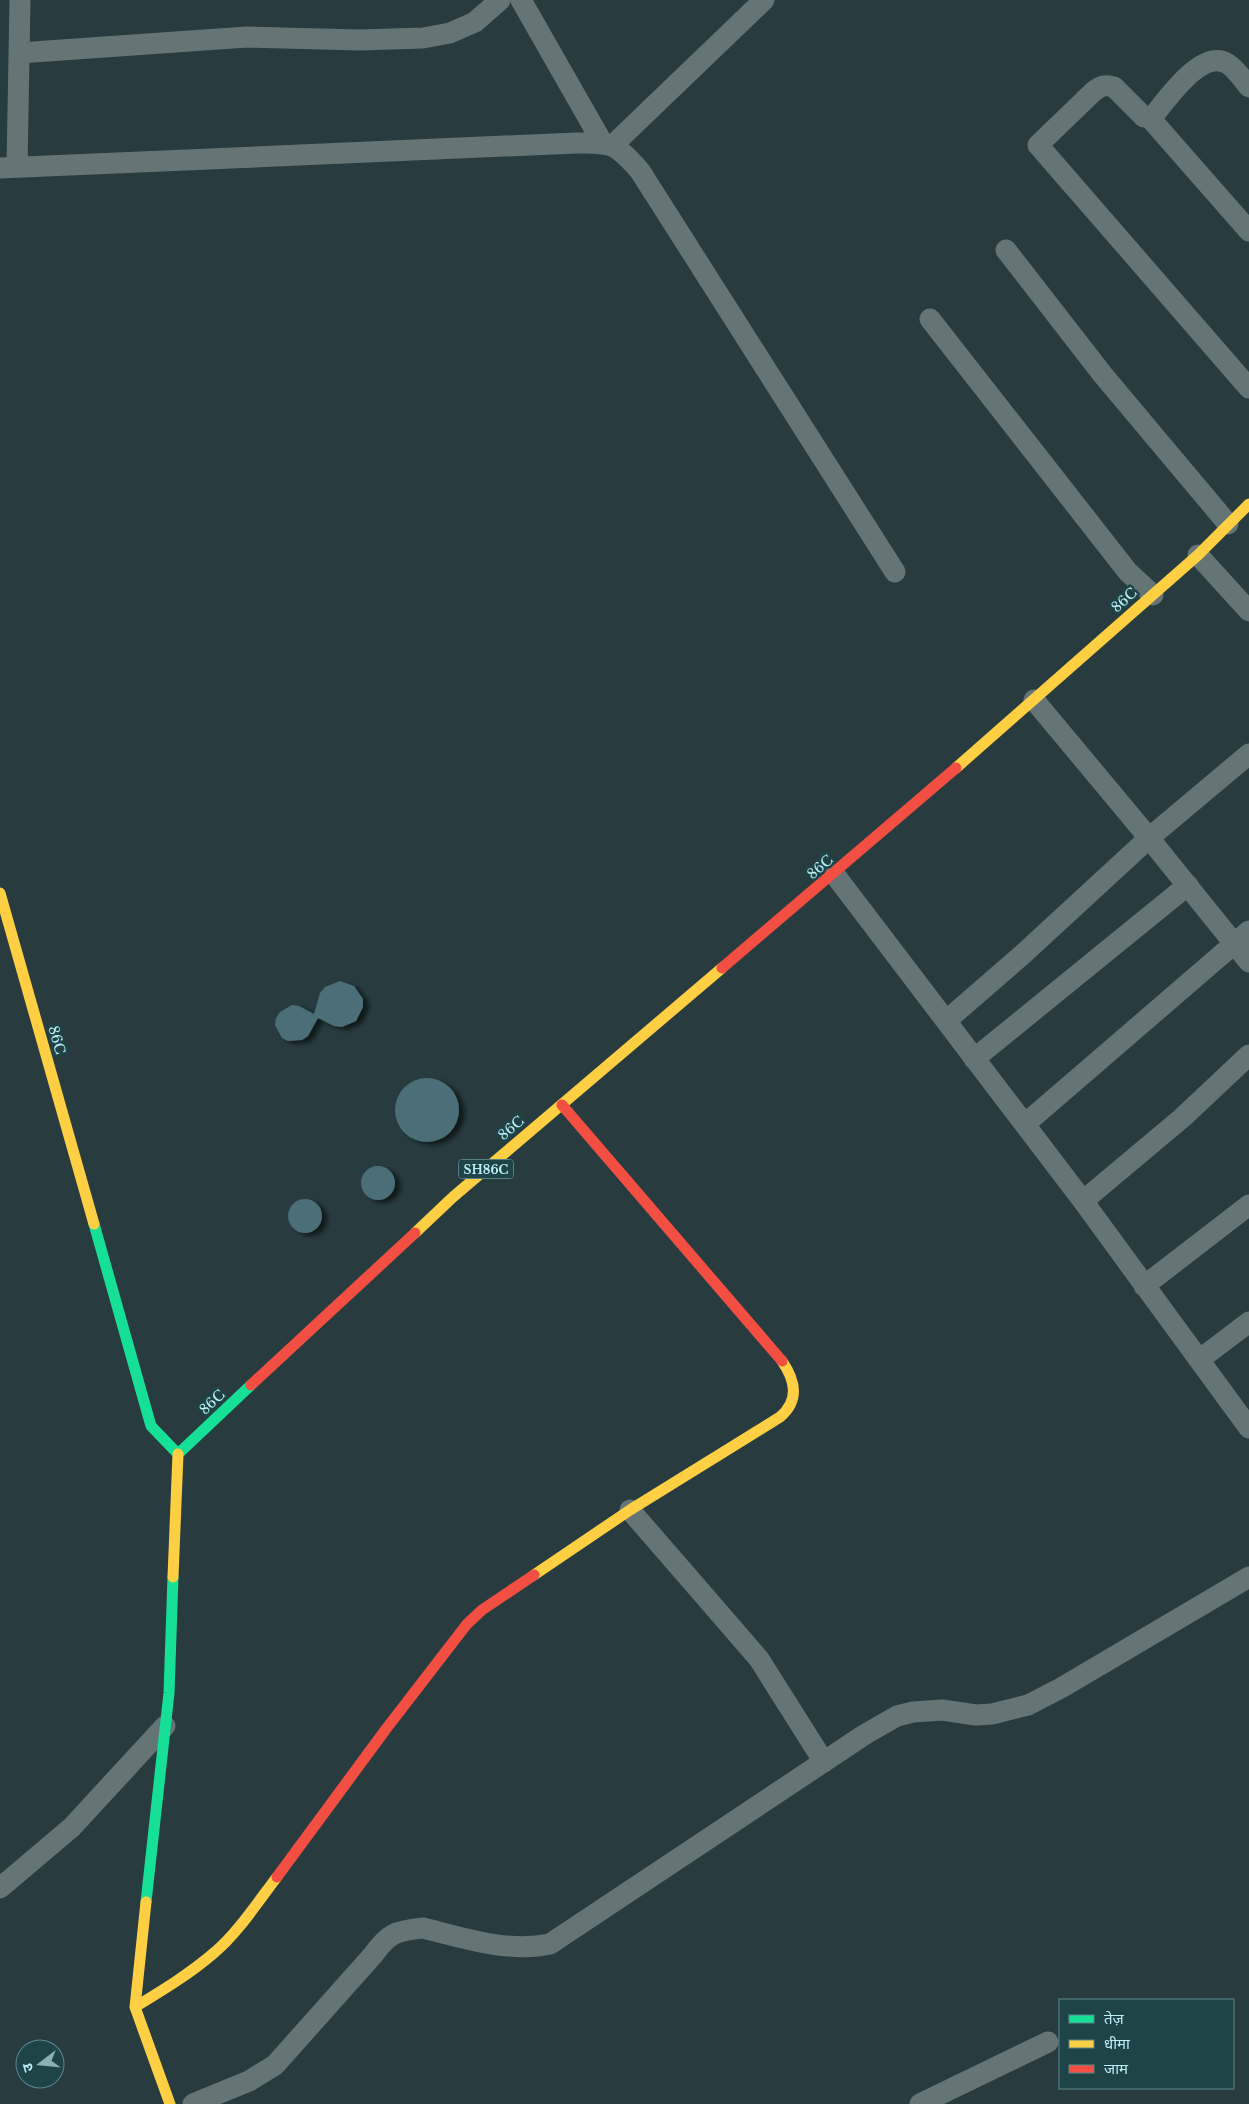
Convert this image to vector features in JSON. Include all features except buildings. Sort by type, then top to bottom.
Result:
[{"type":"main road","name":"86C","points":[[0,893],[151,1426],[178,1454],[453,1197],[835,874],[1198,554],[1249,504]]},
{"type":"main road","points":[[135,2007],[176,1983],[217,1951],[252,1910],[386,1729],[467,1624],[482,1610],[630,1510],[782,1415],[790,1407],[794,1387],[792,1375],[763,1336],[562,1105]]},
{"type":"main road","points":[[170,2104],[135,2007],[169,1683],[178,1454]]},
{"type":"street","points":[[20,0],[19,53],[9,167],[608,144],[624,152],[640,171],[895,572]]},
{"type":"street","points":[[19,53],[247,37],[360,40],[423,38],[450,33],[475,22],[500,0]]},
{"type":"street","points":[[521,0],[608,144]]},
{"type":"street","points":[[608,144],[764,0]]},
{"type":"street","points":[[1149,117],[1154,115],[1187,77],[1199,66],[1208,62],[1228,64],[1249,87]]},
{"type":"street","points":[[1249,231],[1149,117],[1144,116],[1114,88],[1108,85],[1102,86],[1093,92],[1038,145],[1249,388]]},
{"type":"street","points":[[1006,250],[1102,375],[1228,524]]},
{"type":"street","points":[[930,319],[1128,572],[1153,594]]},
{"type":"street","points":[[1198,554],[1249,611]]},
{"type":"street","points":[[1034,700],[1188,885],[1242,938],[1249,962]]},
{"type":"street","points":[[946,1021],[1022,955],[1149,838],[1249,754]]},
{"type":"street","points":[[835,874],[1025,1124],[1249,1428]]},
{"type":"street","points":[[974,1059],[1188,885]]},
{"type":"street","points":[[1025,1124],[1242,938]]},
{"type":"street","points":[[1083,1202],[1182,1118],[1249,1055]]},
{"type":"street","points":[[1144,1286],[1249,1205]]},
{"type":"street","points":[[1199,1360],[1249,1322]]},
{"type":"street","points":[[630,1510],[760,1659],[824,1762]]},
{"type":"street","points":[[193,2104],[248,2082],[275,2065],[374,1955],[386,1938],[409,1930],[423,1928],[514,1946],[535,1947],[550,1944],[824,1762],[897,1716],[913,1712],[942,1710],[976,1715],[992,1714],[1028,1705],[1061,1688],[1249,1577]]},
{"type":"street","points":[[0,1888],[72,1827],[165,1726]]},
{"type":"street","points":[[920,2104],[1048,2042]]},
{"type":"traffic: fast","points":[[94,1224],[151,1426],[178,1454],[251,1385]]},
{"type":"traffic: fast","points":[[146,1902],[169,1693],[173,1577]]},
{"type":"traffic: slow","points":[[956,768],[1198,555],[1249,504]]},
{"type":"traffic: slow","points":[[0,893],[94,1224]]},
{"type":"traffic: slow","points":[[415,1233],[453,1197],[722,968]]},
{"type":"traffic: slow","points":[[534,1575],[630,1510],[780,1417],[791,1404],[793,1397],[790,1375],[782,1361]]},
{"type":"traffic: slow","points":[[173,1577],[178,1454]]},
{"type":"traffic: slow","points":[[135,2007],[187,1974],[223,1945],[277,1877]]},
{"type":"traffic: slow","points":[[146,1902],[135,2007],[170,2104]]},
{"type":"traffic: jam","points":[[722,968],[956,768]]},
{"type":"traffic: jam","points":[[562,1105],[782,1361]]},
{"type":"traffic: jam","points":[[251,1385],[415,1233]]},
{"type":"traffic: jam","points":[[277,1877],[386,1729],[467,1624],[482,1610],[534,1575]]}]
